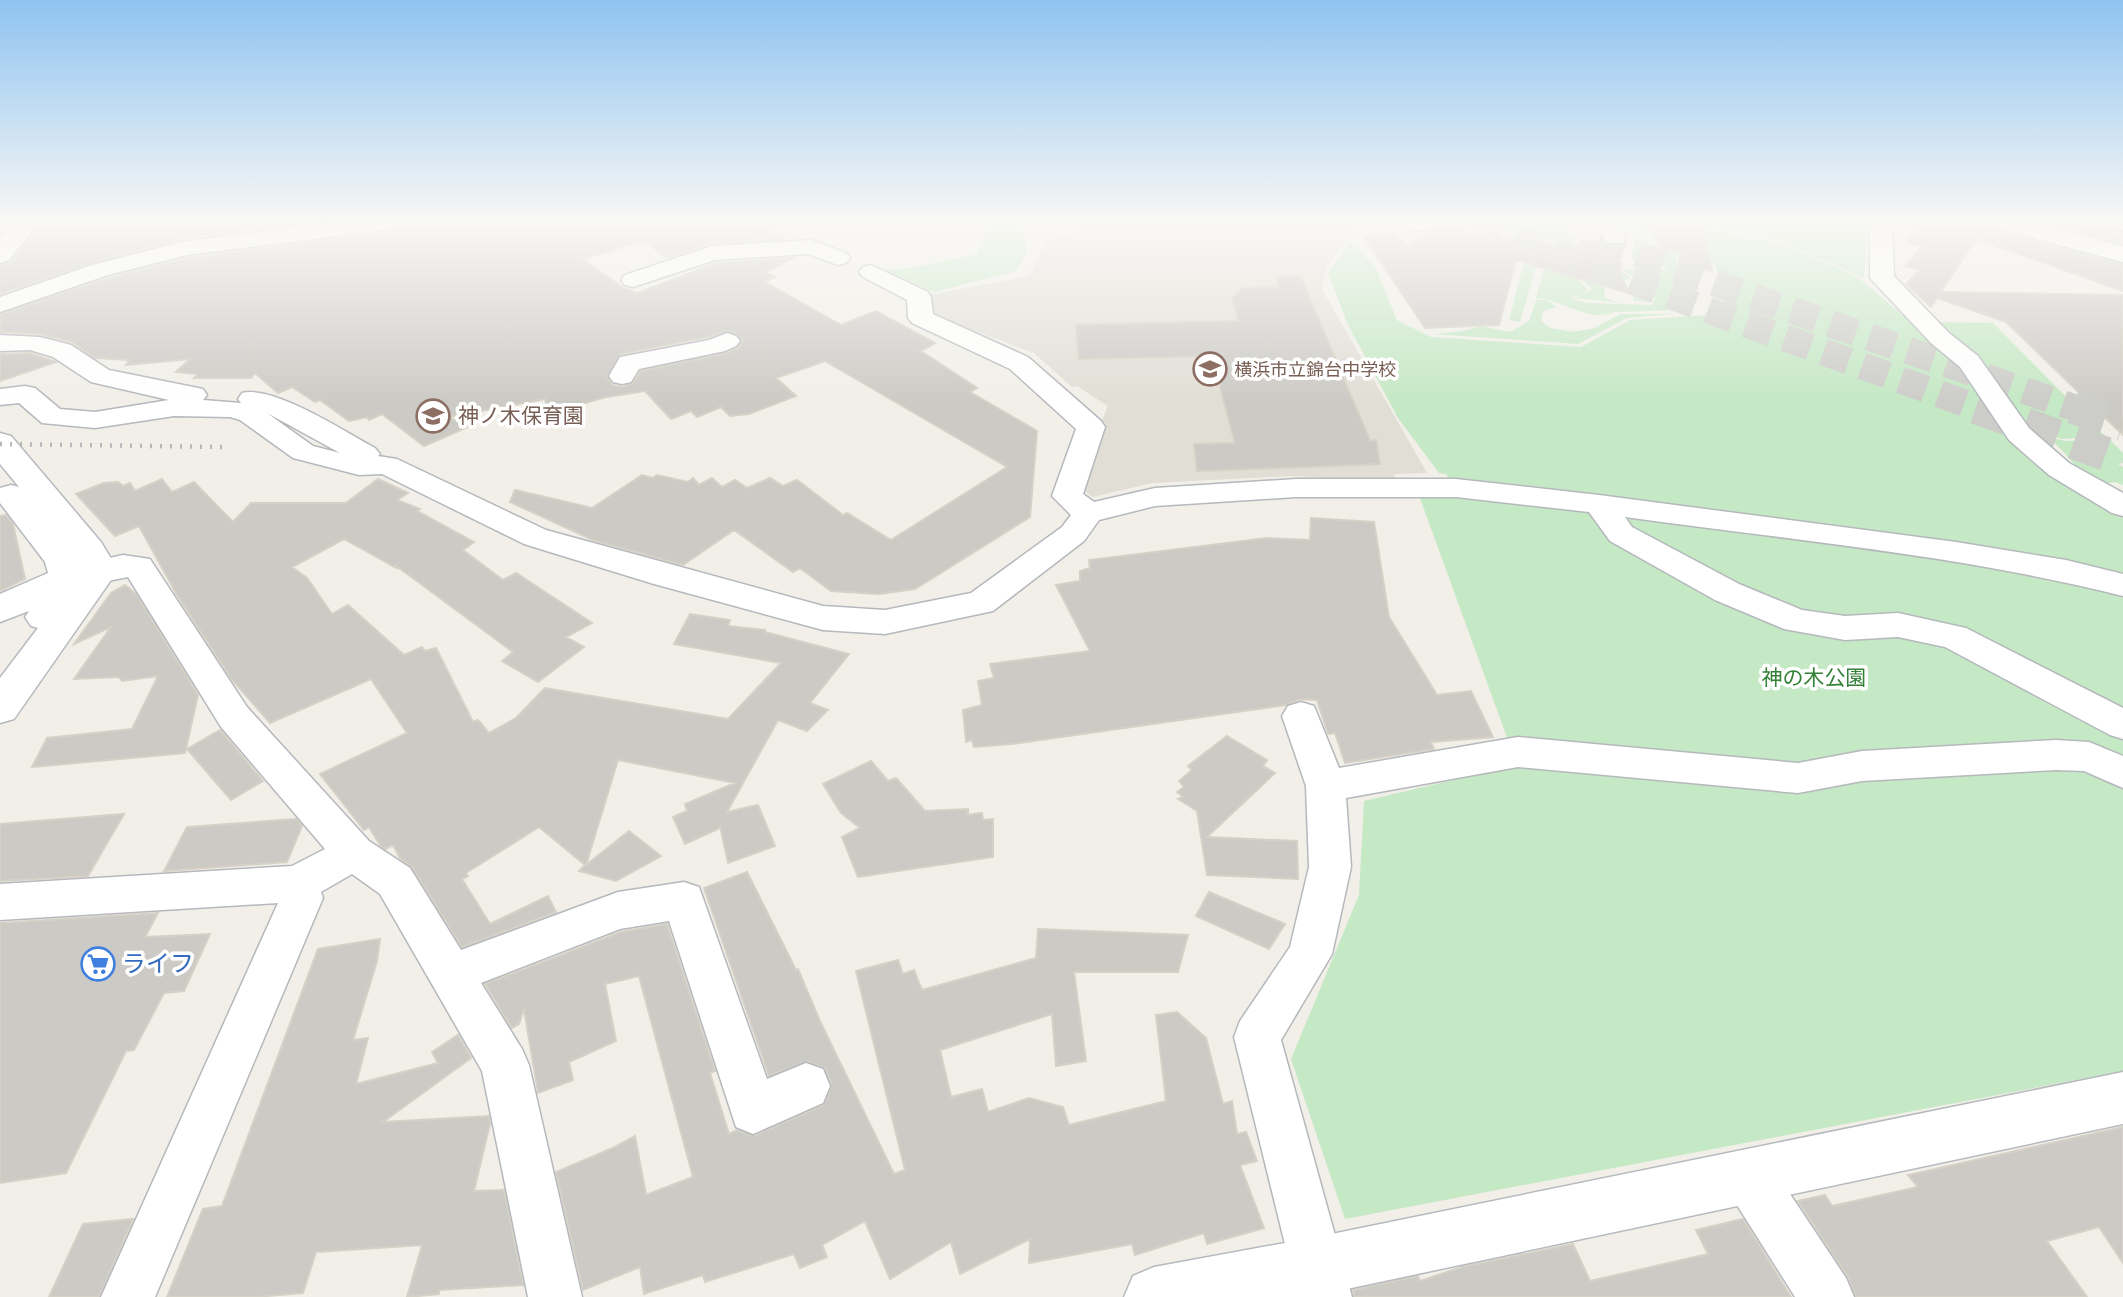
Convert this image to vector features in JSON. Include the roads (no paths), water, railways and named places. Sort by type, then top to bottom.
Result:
[{"type":"street","points":[[0,305],[64,283]]},
{"type":"street","points":[[891,283],[919,297],[921,318],[1019,363],[1091,427],[1067,496],[1088,513]]},
{"type":"street","points":[[1886,283],[1940,338],[1969,362],[2019,435],[2059,469],[2123,506]]},
{"type":"street","points":[[622,376],[629,363],[716,346],[727,341]]},
{"type":"street","points":[[0,343],[32,342],[62,351],[100,376],[181,395],[238,396],[265,401],[534,537],[823,618],[885,622],[981,603],[1073,534],[1088,513],[1155,497],[1296,488],[1456,488],[1599,504],[1956,552],[2066,571],[2123,585]]},
{"type":"street","points":[[0,397],[25,394],[52,417],[95,420],[174,408],[230,410],[250,414],[303,452],[359,466],[387,465]]},
{"type":"street","points":[[0,443],[89,550],[83,574],[0,708]]},
{"type":"street","points":[[0,481],[62,560],[83,574]]},
{"type":"street","points":[[1599,504],[1621,534],[1727,592],[1796,621],[1844,628],[1898,625],[1954,637],[2123,725]]},
{"type":"street","points":[[0,609],[83,574],[123,566],[138,568],[234,717],[354,853],[394,881],[505,1065],[555,1297]]},
{"type":"street","points":[[0,674],[83,574]]},
{"type":"street","points":[[1301,716],[1326,786],[1330,867],[1310,954],[1257,1037],[1321,1281]]},
{"type":"street","points":[[1326,786],[1518,752],[1798,778],[1863,766],[2056,755],[2089,757],[2123,773]]},
{"type":"street","points":[[0,902],[298,884],[354,853]]},
{"type":"street","points":[[128,1297],[302,898],[298,884]]},
{"type":"street","points":[[451,974],[618,911],[684,900],[753,1110],[806,1086]]},
{"type":"street","points":[[1154,1297],[1321,1281],[1748,1176],[2123,1098]]},
{"type":"street","points":[[1748,1176],[1827,1297]]},
{"type":"tunnel","points":[[1636,283],[1981,409]]},
{"type":"tunnel","points":[[1714,283],[2078,409]]},
{"type":"tunnel","points":[[1976,407],[2123,460]]},
{"type":"tunnel","points":[[2073,407],[2123,424]]},
{"type":"railway","points":[[0,444],[227,447]]},
{"type":"place","name":"横浜市立錦台中学校","points":[[1210,369]]},
{"type":"place","name":"神ノ木保育園","points":[[433,416]]},
{"type":"place","name":"ライフ","points":[[98,964]]},
{"type":"park label","name":"神の木公園","points":[[1814,678]]}]
